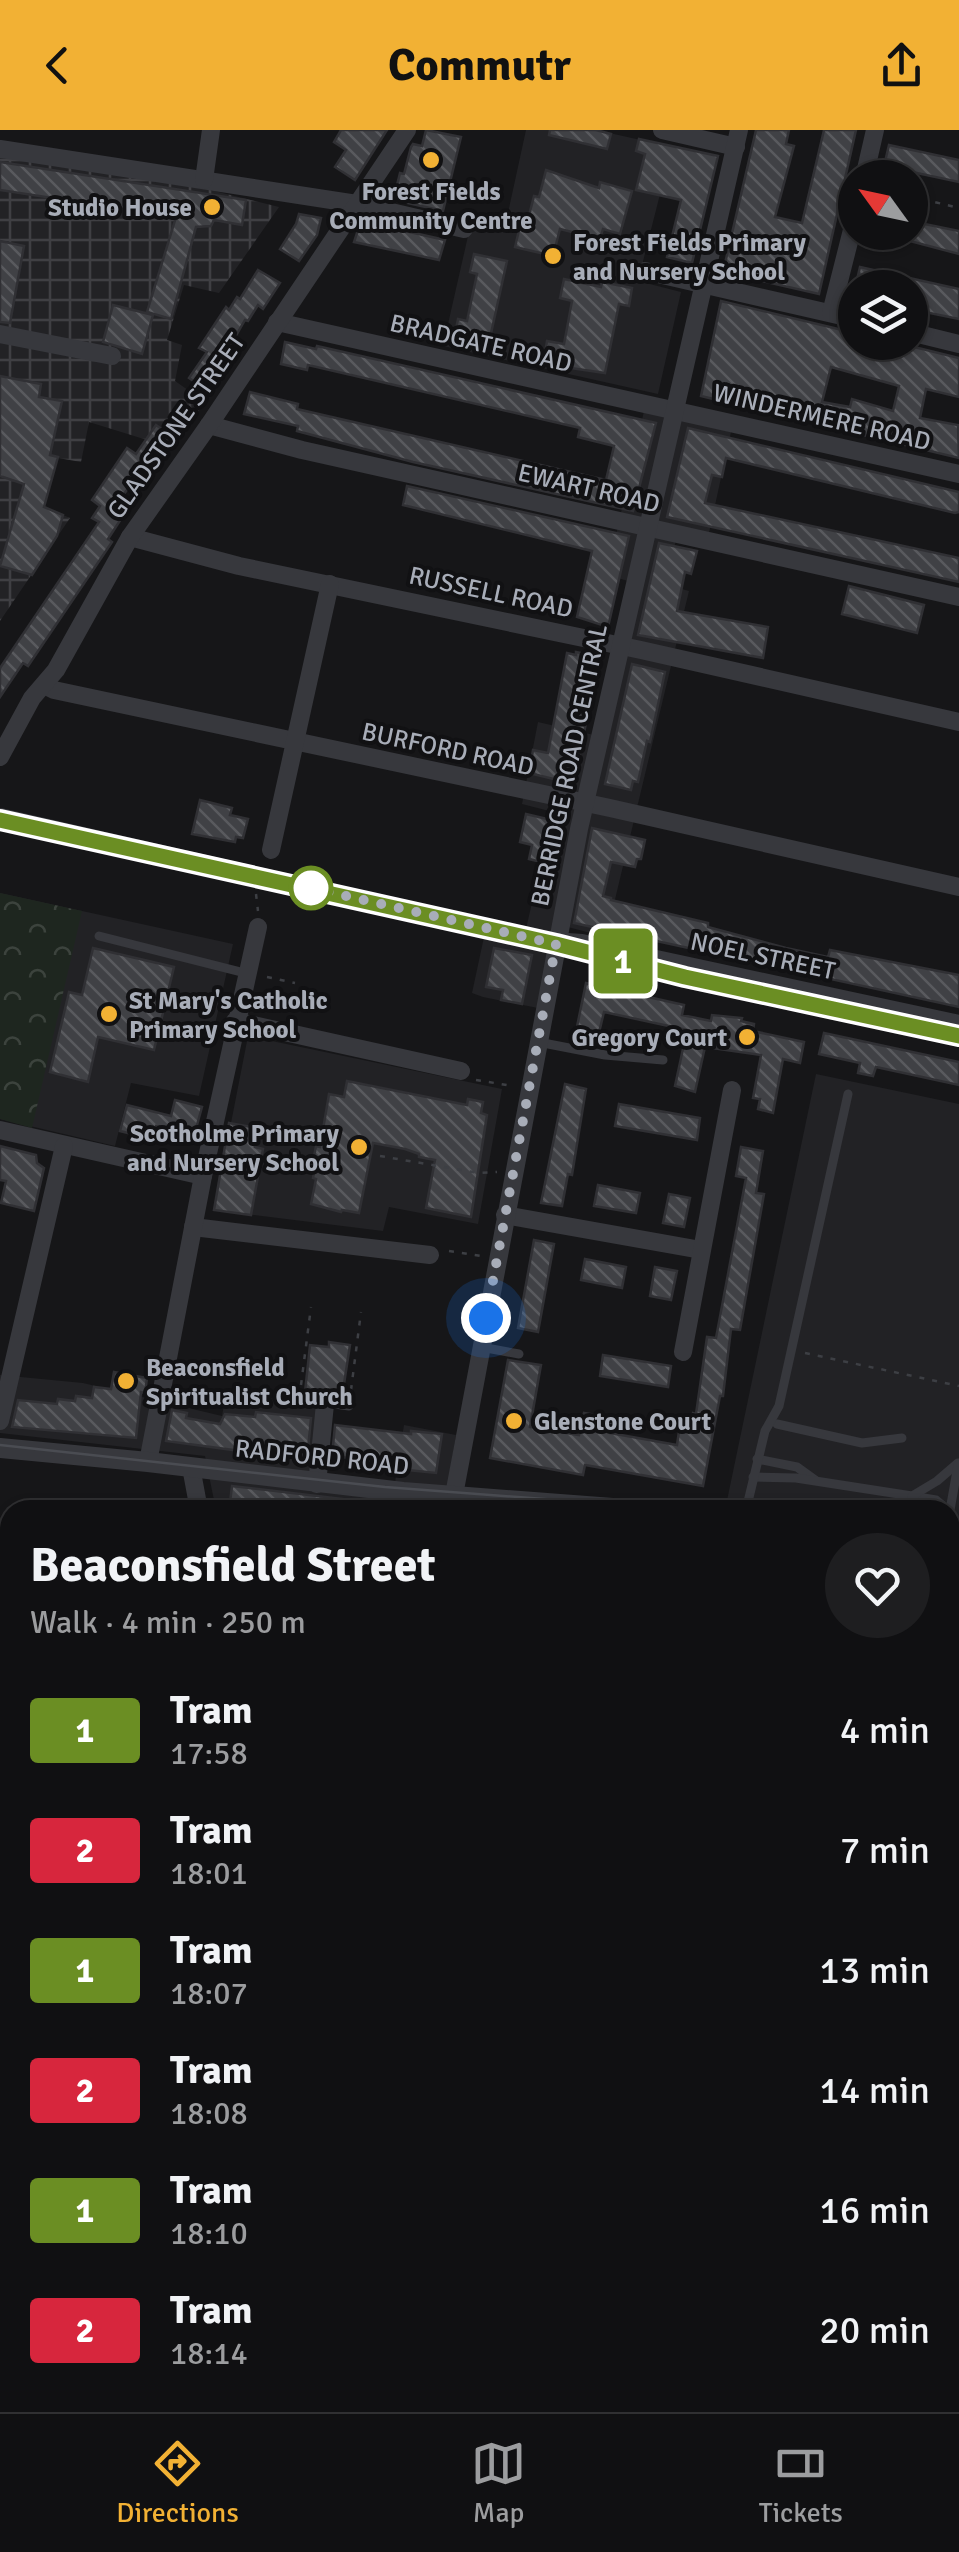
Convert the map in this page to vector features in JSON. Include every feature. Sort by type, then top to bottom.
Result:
[{"type":"street","points":[[204,180],[211,130]]},
{"type":"street","name":"GLADSTONE STREET","points":[[0,757],[32,698],[56,670],[130,537],[210,425],[407,130]]},
{"type":"street","points":[[662,130],[737,138]]},
{"type":"street","points":[[868,160],[876,130]]},
{"type":"street","name":"BERRIDGE ROAD CENTRAL","points":[[453,1500],[556,944],[737,138]]},
{"type":"street","points":[[0,148],[357,204],[464,229]]},
{"type":"street","points":[[831,313],[847,250]]},
{"type":"street","points":[[645,271],[838,315]]},
{"type":"street","name":"BRADGATE ROAD","points":[[277,322],[673,411]]},
{"type":"street","points":[[0,334],[112,356]]},
{"type":"street","points":[[928,336],[959,344]]},
{"type":"street","name":"WINDERMERE ROAD","points":[[673,411],[959,474]]},
{"type":"street","name":"EWART ROAD","points":[[210,425],[302,450],[959,597]]},
{"type":"street","name":"RUSSELL ROAD","points":[[130,537],[239,566],[959,722]]},
{"type":"street","points":[[270,850],[330,584]]},
{"type":"street","name":"BURFORD ROAD","points":[[44,685],[959,887]]},
{"type":"street","name":"NOEL STREET","points":[[0,818],[556,944],[582,943],[959,1024]]},
{"type":"street","points":[[148,1462],[203,1176],[258,927]]},
{"type":"street","points":[[236,1021],[462,1071]]},
{"type":"street","points":[[682,1352],[732,1090]]},
{"type":"street","points":[[0,1130],[203,1176]]},
{"type":"street","points":[[0,1421],[64,1146]]},
{"type":"street","points":[[505,1215],[701,1250]]},
{"type":"street","points":[[193,1226],[430,1255]]},
{"type":"street","points":[[317,1484],[325,1404]]},
{"type":"street","name":"RADFORD ROAD","points":[[0,1448],[191,1467],[438,1500]]},
{"type":"street","points":[[191,1467],[197,1500]]},
{"type":"lane","points":[[99,936],[245,973]]},
{"type":"lane","points":[[538,1042],[663,1060]]},
{"type":"lane","points":[[748,1500],[765,1431],[778,1406],[848,1094]]},
{"type":"lane","points":[[481,1347],[519,1354]]},
{"type":"lane","points":[[299,1399],[350,1406]]},
{"type":"lane","points":[[778,1424],[862,1443],[902,1438]]},
{"type":"lane","points":[[757,1460],[798,1467],[817,1482]]},
{"type":"lane","points":[[912,1496],[937,1481],[958,1460]]},
{"type":"lane","points":[[951,1500],[958,1460]]},
{"type":"lane","points":[[753,1476],[936,1500]]},
{"type":"path","points":[[928,200],[959,207]]},
{"type":"path","points":[[245,973],[295,983]]},
{"type":"path","points":[[462,1071],[460,1077],[529,1088]]},
{"type":"path","points":[[380,1156],[479,1173],[503,1172]]},
{"type":"path","points":[[430,1255],[438,1249],[497,1258]]},
{"type":"path","points":[[299,1399],[311,1307]]},
{"type":"path","points":[[350,1406],[361,1312]]},
{"type":"path","points":[[791,1350],[959,1386]]},
{"type":"shaded area","name":"Forest Fields Primary and Nursery School","points":[[526,130],[596,130],[672,147],[638,281],[681,292],[658,394],[443,346],[473,214],[506,222]]},
{"type":"shaded area","points":[[0,155],[210,190],[279,207],[219,293],[184,285],[167,340],[182,345],[175,381],[205,402],[173,448],[89,422],[81,462],[58,458],[44,507],[70,518],[0,621]]},
{"type":"shaded area","points":[[644,411],[731,432],[709,533],[678,527],[668,585],[689,591],[606,937],[560,925],[543,1009],[483,997],[472,993],[484,937],[522,946],[553,812],[522,804],[538,722],[594,735],[628,581],[607,575]]},
{"type":"shaded area","name":"St Mary's Catholic Primary School","points":[[0,893],[233,944],[199,1096],[131,1083],[115,1146],[0,1119]]},
{"type":"shaded area","name":"Scotholme Primary and Nursery School","points":[[248,1036],[502,1089],[478,1224],[389,1207],[383,1231],[214,1210]]},
{"type":"shaded area","points":[[816,1074],[959,1104],[959,1500],[727,1500]]},
{"type":"shaded area","points":[[0,1375],[83,1383],[222,1416],[226,1394],[317,1406],[308,1487],[393,1495],[404,1425],[456,1435],[445,1500],[214,1500],[205,1456],[0,1433]]},
{"type":"green space","points":[[0,893],[82,911],[32,1128],[0,1119]]},
{"type":"building","points":[[341,130],[387,130],[355,180],[335,167],[346,150],[334,142]]},
{"type":"building","name":"Forest Fields Community Centre","points":[[426,130],[461,137],[443,211],[408,203],[410,196],[395,193],[411,147],[422,146]]},
{"type":"building","points":[[550,130],[596,130],[611,134],[607,149],[549,135]]},
{"type":"building","points":[[756,130],[789,130],[786,144],[794,146],[775,217],[802,223],[824,130],[856,130],[849,160],[838,160],[838,210],[819,294],[723,272]]},
{"type":"building","points":[[639,139],[718,156],[692,263],[667,257],[681,200],[636,190],[645,154],[636,151]]},
{"type":"building","points":[[889,145],[959,160],[959,182],[928,175],[928,160],[885,160]]},
{"type":"building","points":[[0,162],[246,200],[242,225],[214,220],[211,226],[196,227],[171,319],[147,312],[176,217],[116,208],[115,218],[96,215],[98,205],[0,190]]},
{"type":"building","points":[[546,170],[599,188],[600,182],[632,191],[620,234],[603,229],[600,239],[560,229],[553,256],[515,247],[520,226],[526,227],[534,196],[539,197]]},
{"type":"building","points":[[299,214],[321,218],[317,235],[299,261],[280,249]]},
{"type":"building","points":[[361,221],[445,240],[439,260],[354,242]]},
{"type":"building","points":[[928,225],[959,231],[959,254],[928,246]]},
{"type":"building","points":[[0,241],[24,246],[10,323],[0,322]]},
{"type":"building","points":[[474,254],[507,261],[488,347],[454,339],[458,319],[467,321],[477,274],[470,272]]},
{"type":"building","points":[[258,270],[280,283],[263,309],[258,305],[245,320],[218,367],[221,376],[213,388],[209,386],[206,390],[189,378],[207,352],[199,348],[226,307],[229,310],[237,297],[240,299]]},
{"type":"building","points":[[564,279],[601,287],[602,282],[632,288],[629,306],[619,304],[605,373],[543,364],[547,341],[564,344],[572,301],[560,298]]},
{"type":"building","points":[[928,282],[959,289],[959,319],[928,313]]},
{"type":"building","points":[[721,301],[838,329],[838,360],[928,360],[928,350],[959,358],[959,397],[926,389],[920,418],[958,425],[959,458],[701,396]],"holes":[[[831,367],[899,386],[893,411],[852,399],[850,407],[822,402]]]},
{"type":"building","points":[[113,305],[153,315],[142,354],[103,342]]},
{"type":"building","points":[[285,342],[656,423],[633,511],[413,462],[297,431],[298,426],[244,414],[250,392],[298,404],[297,409],[606,480],[614,446],[578,437],[580,428],[308,365],[307,370],[281,364]]},
{"type":"building","points":[[0,376],[41,384],[39,397],[62,401],[50,455],[58,457],[44,507],[63,515],[57,536],[32,575],[0,566],[24,484],[0,476]]},
{"type":"building","points":[[156,425],[166,432],[112,512],[121,519],[108,539],[112,542],[28,666],[23,663],[0,697],[0,668],[99,522],[92,518],[100,506],[92,500],[127,448],[136,454]]},
{"type":"building","points":[[688,428],[959,492],[959,512],[955,513],[726,458],[722,477],[712,475],[705,503],[959,558],[959,582],[667,517]]},
{"type":"building","points":[[407,486],[629,536],[608,627],[577,617],[592,551],[403,505]]},
{"type":"building","points":[[659,543],[697,551],[691,574],[685,572],[677,611],[768,627],[763,658],[638,635]]},
{"type":"building","points":[[849,586],[924,605],[917,633],[842,614]]},
{"type":"building","points":[[567,653],[599,657],[574,784],[529,773],[533,750],[548,753]]},
{"type":"building","points":[[632,664],[665,672],[650,742],[647,741],[638,782],[633,781],[631,790],[605,784]]},
{"type":"building","points":[[200,800],[232,808],[230,815],[248,819],[243,838],[236,837],[235,842],[192,834]]},
{"type":"building","points":[[526,814],[564,823],[553,865],[529,859],[532,845],[520,842]]},
{"type":"building","points":[[592,828],[645,840],[635,867],[611,862],[603,896],[611,900],[708,923],[708,927],[786,948],[828,957],[830,950],[959,975],[959,1007],[574,923]]},
{"type":"building","points":[[93,948],[174,967],[154,1050],[98,1037],[88,1082],[50,1072],[69,992],[82,995]]},
{"type":"building","points":[[494,948],[532,955],[522,1004],[501,1000],[503,990],[486,987]]},
{"type":"building","points":[[586,983],[684,1005],[682,1015],[711,1021],[712,1015],[742,1018],[741,1021],[754,1024],[753,1031],[804,1042],[800,1063],[783,1059],[773,1113],[758,1109],[760,1099],[753,1098],[761,1055],[705,1047],[695,1092],[675,1086],[687,1030],[604,1012],[596,1045],[574,1041]]},
{"type":"building","points":[[824,1033],[959,1062],[959,1085],[876,1067],[873,1076],[858,1073],[860,1063],[819,1054]]},
{"type":"building","points":[[347,1081],[467,1105],[468,1099],[483,1102],[481,1113],[487,1115],[471,1217],[426,1208],[435,1160],[373,1143],[359,1213],[311,1204],[316,1179],[313,1162],[316,1146],[320,1147],[329,1094],[344,1097]]},
{"type":"building","points":[[565,1084],[586,1089],[572,1175],[568,1174],[562,1206],[541,1203]]},
{"type":"building","points":[[175,1100],[202,1107],[194,1136],[156,1126],[152,1139],[120,1131],[127,1105],[171,1116]]},
{"type":"building","points":[[619,1104],[700,1118],[697,1140],[615,1126]]},
{"type":"building","points":[[229,1123],[258,1128],[255,1147],[263,1149],[251,1215],[214,1210]]},
{"type":"building","points":[[0,1146],[36,1155],[37,1163],[44,1168],[34,1211],[1,1203],[6,1181],[0,1180]]},
{"type":"building","name":"Glenstone Court","points":[[741,1147],[763,1151],[756,1193],[764,1194],[740,1330],[731,1329],[723,1396],[703,1486],[585,1465],[583,1475],[490,1458],[508,1360],[541,1365],[530,1427],[579,1435],[584,1413],[613,1418],[610,1433],[677,1445],[680,1424],[690,1425],[693,1413],[696,1414],[707,1337],[716,1338],[746,1178],[736,1176]]},
{"type":"building","points":[[598,1185],[640,1193],[636,1213],[594,1206]]},
{"type":"building","points":[[669,1194],[690,1198],[684,1227],[663,1223]]},
{"type":"building","points":[[534,1240],[554,1244],[538,1332],[518,1328]]},
{"type":"building","points":[[585,1259],[626,1267],[622,1288],[581,1280]]},
{"type":"building","points":[[655,1267],[677,1271],[671,1300],[650,1296]]},
{"type":"building","points":[[329,1342],[350,1345],[342,1397],[305,1392],[310,1345],[329,1347]]},
{"type":"building","points":[[603,1355],[671,1366],[668,1387],[600,1376]]},
{"type":"building","points":[[114,1372],[147,1378],[145,1393],[141,1392],[136,1438],[12,1427],[18,1400],[57,1404],[58,1399],[92,1398],[94,1387],[111,1389]]},
{"type":"building","points":[[172,1410],[187,1413],[186,1418],[220,1424],[225,1414],[255,1417],[256,1412],[311,1418],[307,1460],[166,1441]]},
{"type":"building","points":[[335,1425],[442,1434],[436,1473],[332,1456]]},
{"type":"building","points":[[232,1486],[351,1500],[230,1500]]},
{"type":"tram line","points":[[0,820],[22,825]]},
{"type":"tram line","name":"1","points":[[0,820],[959,1036]]},
{"type":"tram line","points":[[556,944],[685,977],[959,1036]]},
{"type":"tram line","points":[[0,1445],[385,1487],[558,1500]]},
{"type":"place","name":"Forest Fields Community Centre","points":[[431,160]]},
{"type":"place","name":"Studio House","points":[[212,207]]},
{"type":"place","name":"Forest Fields Primary and Nursery School","points":[[553,256]]},
{"type":"place","name":"St Mary's Catholic Primary School","points":[[109,1014]]},
{"type":"place","name":"Gregory Court","points":[[747,1037]]},
{"type":"place","name":"Scotholme Primary and Nursery School","points":[[359,1147]]},
{"type":"place","name":"Beaconsfield Spiritualist Church","points":[[126,1381]]},
{"type":"place","name":"Glenstone Court","points":[[514,1421]]},
{"type":"route","points":[[311,888],[556,944],[486,1318]]}]
